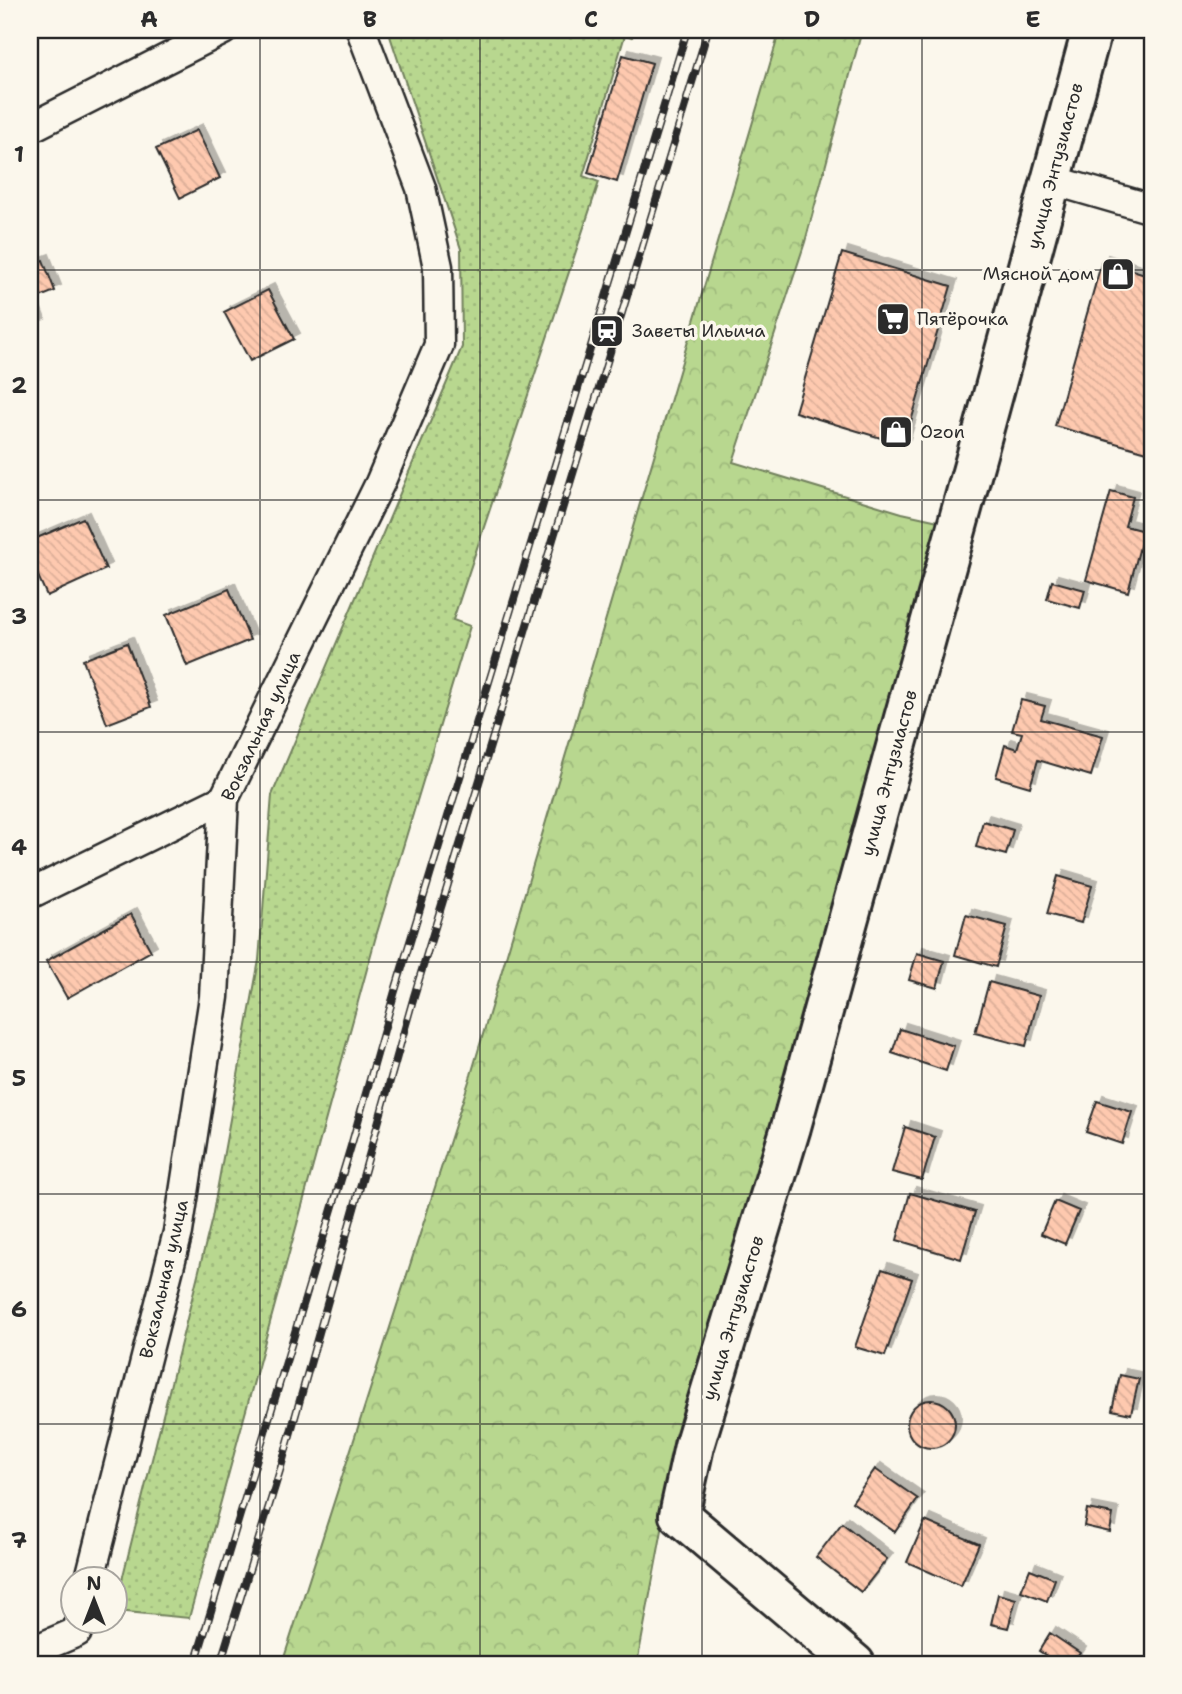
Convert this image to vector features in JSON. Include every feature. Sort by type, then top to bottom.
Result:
[{"type":"street","points":[[30,128],[223,30]]},
{"type":"street","name":"Вокзальная улица","points":[[94,1564],[178,1232],[214,997],[223,799],[380,483],[439,345],[438,267],[421,188],[361,30]]},
{"type":"street","name":"улица Энтузиастов","points":[[855,1664],[679,1515],[694,1446],[795,1113],[1092,30]]},
{"type":"street","points":[[1052,180],[1152,209]]},
{"type":"street","points":[[30,894],[223,799]]},
{"type":"street","points":[[30,1652],[63,1634]]},
{"type":"green space","points":[[388,30],[634,30],[632,37],[625,35],[583,176],[599,182],[453,620],[470,626],[376,936],[189,1618],[130,1612],[130,1564],[126,1564],[212,1218],[259,960],[272,795],[462,347],[461,249]]},
{"type":"green space","points":[[780,30],[862,30],[805,242],[733,462],[902,513],[943,522],[667,1503],[637,1664],[282,1664],[471,1075]]},
{"type":"building","points":[[623,55],[652,63],[617,182],[588,173]]},
{"type":"building","points":[[197,130],[220,178],[180,198],[156,149]]},
{"type":"building","points":[[842,253],[951,286],[904,445],[795,412]]},
{"type":"building","points":[[43,260],[55,291],[30,301],[30,265]]},
{"type":"building","points":[[1102,261],[1152,276],[1152,432],[1147,452],[1055,426]]},
{"type":"building","points":[[268,290],[294,339],[250,361],[224,312]]},
{"type":"building","points":[[30,301],[39,325],[30,328]]},
{"type":"building","points":[[1111,491],[1133,497],[1125,526],[1144,531],[1128,592],[1086,580]]},
{"type":"building","points":[[83,518],[106,569],[47,596],[30,558],[30,541]]},
{"type":"building","points":[[1052,581],[1085,590],[1080,608],[1047,599]]},
{"type":"building","points":[[229,589],[250,640],[187,666],[166,615]]},
{"type":"building","points":[[127,643],[151,707],[107,724],[83,660]]},
{"type":"building","points":[[1021,700],[1045,706],[1041,719],[1103,736],[1091,776],[1038,760],[1030,787],[996,777],[1005,745],[1017,749],[1022,733],[1012,731]]},
{"type":"building","points":[[983,821],[1013,830],[1006,855],[976,847]]},
{"type":"building","points":[[1058,876],[1092,886],[1081,923],[1047,914]]},
{"type":"building","points":[[131,914],[151,951],[67,998],[46,961]]},
{"type":"building","points":[[966,915],[1007,926],[996,967],[955,955]]},
{"type":"building","points":[[917,953],[944,961],[937,988],[909,980]]},
{"type":"building","points":[[989,982],[1039,996],[1026,1046],[975,1033]]},
{"type":"building","points":[[900,1029],[954,1046],[946,1071],[892,1053]]},
{"type":"building","points":[[1097,1101],[1132,1112],[1122,1144],[1086,1132]]},
{"type":"building","points":[[905,1127],[935,1137],[922,1180],[892,1172]]},
{"type":"building","points":[[910,1193],[975,1212],[961,1259],[897,1240]]},
{"type":"building","points":[[1055,1201],[1079,1211],[1065,1244],[1041,1234]]},
{"type":"building","points":[[882,1269],[912,1279],[885,1356],[855,1347]]},
{"type":"building","points":[[1120,1375],[1139,1379],[1131,1414],[1112,1410]]},
{"type":"building","points":[[931,1400],[948,1407],[955,1424],[948,1441],[931,1448],[914,1441],[907,1424],[914,1407]]},
{"type":"building","points":[[875,1469],[918,1499],[895,1532],[852,1502]]},
{"type":"building","points":[[1087,1509],[1113,1514],[1110,1532],[1084,1526]]},
{"type":"building","points":[[925,1521],[979,1544],[961,1586],[907,1562]]},
{"type":"building","points":[[842,1523],[887,1559],[861,1592],[816,1557]]},
{"type":"building","points":[[1030,1569],[1055,1579],[1047,1601],[1021,1591]]},
{"type":"building","points":[[998,1594],[1016,1599],[1008,1628],[991,1624]]},
{"type":"building","points":[[1050,1633],[1080,1653],[1073,1664],[1059,1664],[1039,1651]]},
{"type":"railway","points":[[195,1664],[395,991],[687,30]]},
{"type":"railway","points":[[220,1664],[281,1467],[414,996],[708,30]]},
{"type":"place","name":"Мясной дом","points":[[1118,274]]},
{"type":"place","name":"Пятёрочка","points":[[893,319]]},
{"type":"place","name":"Заветы Ильича","points":[[607,331]]},
{"type":"place","name":"Ozon","points":[[896,432]]}]
